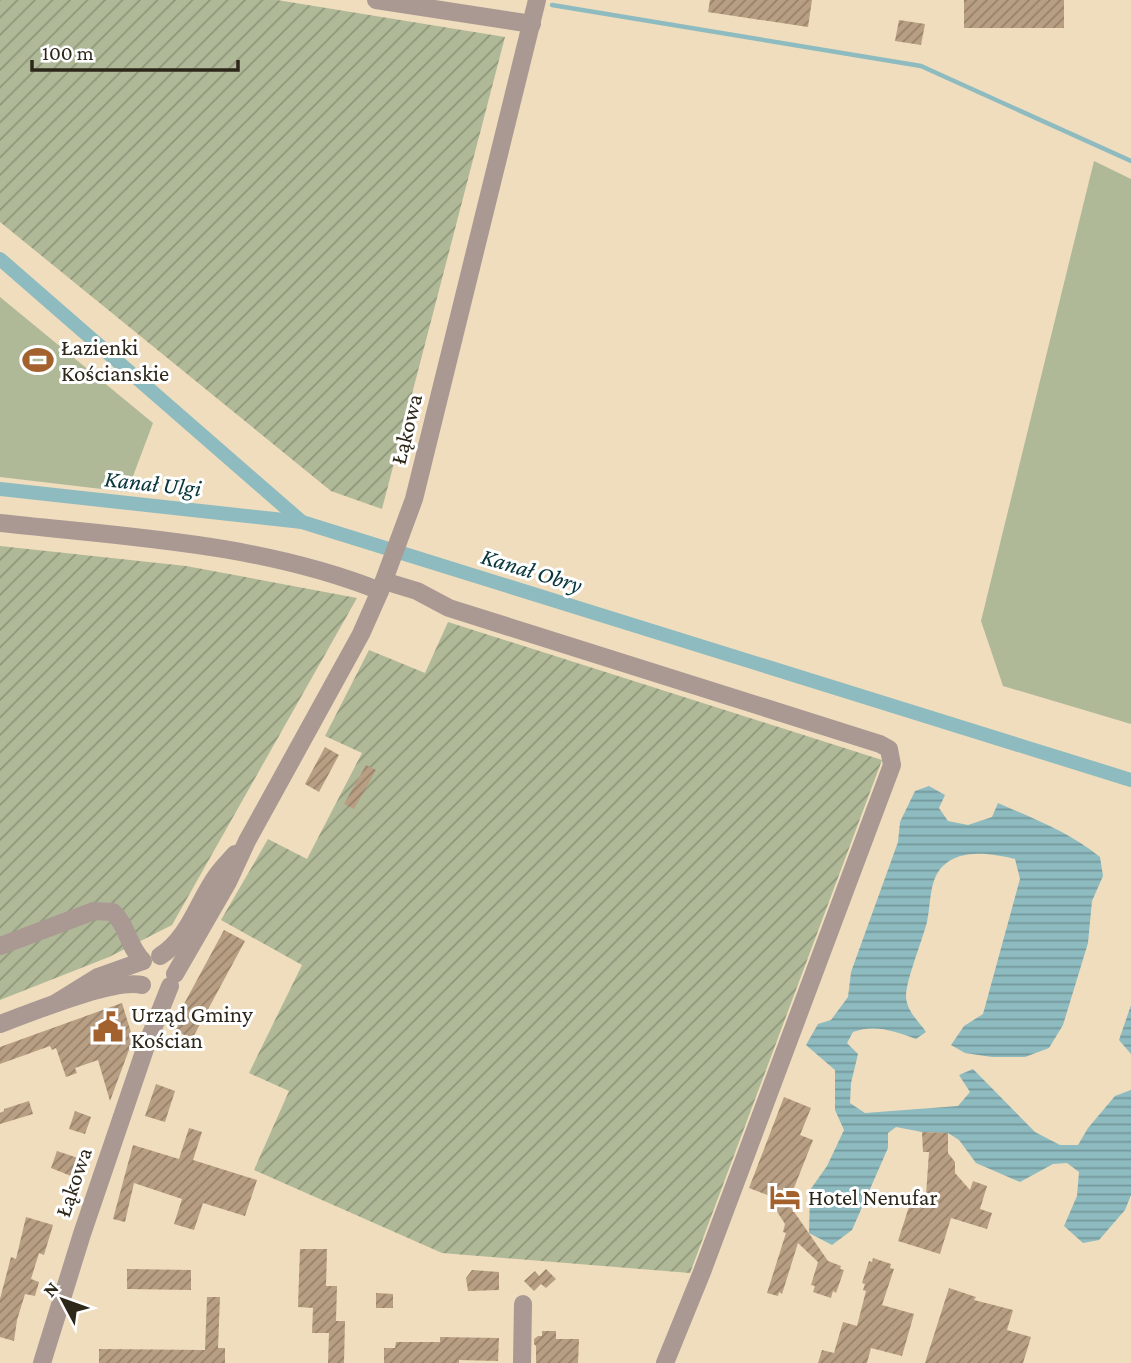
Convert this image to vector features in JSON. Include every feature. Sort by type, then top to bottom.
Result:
[{"type":"street","points":[[376,0],[532,24]]},
{"type":"street","name":"Łąkowa","points":[[42,1363],[82,1234],[156,1019],[173,980],[228,882],[247,841],[361,634],[414,499],[537,0]]},
{"type":"street","points":[[0,523],[202,545],[417,591],[449,608],[889,749],[892,765],[702,1272],[665,1363]]},
{"type":"street","name":"Łąkowa","points":[[160,956],[186,930],[216,876],[247,841]]},
{"type":"street","points":[[0,946],[94,911],[104,911],[113,912],[120,919],[135,954],[143,961]]},
{"type":"street","points":[[0,1024],[56,1003],[123,984],[159,992],[173,980],[171,962],[160,956],[148,957],[98,977],[56,1003]]},
{"type":"street","points":[[143,961],[138,973],[156,1019]]},
{"type":"street","points":[[522,1363],[523,1304]]},
{"type":"green space","points":[[0,0],[277,0],[505,37],[382,509],[331,491],[0,222]]},
{"type":"green space","points":[[1094,161],[1131,179],[1131,724],[1003,686],[981,621]]},
{"type":"green space","name":"Łazienki Kościanskie","points":[[0,297],[153,423],[127,492],[0,477]]},
{"type":"green space","points":[[0,546],[186,566],[357,598],[172,925],[109,957],[0,1000]]},
{"type":"green space","points":[[448,622],[882,760],[690,1273],[442,1253],[254,1170],[289,1091],[249,1073],[302,965],[221,920],[268,839],[307,859],[362,753],[325,736],[369,650],[425,673]]},
{"type":"water","points":[[929,786],[945,795],[939,808],[948,821],[968,825],[992,817],[998,803],[1064,833],[1100,857],[1103,876],[1092,901],[1088,943],[1063,1025],[1049,1048],[1025,1057],[992,1057],[965,1053],[951,1045],[964,1026],[983,1014],[1020,879],[1015,859],[978,854],[951,860],[938,871],[935,878],[927,922],[907,988],[908,1006],[926,1032],[916,1039],[877,1029],[853,1032],[847,1043],[858,1054],[851,1083],[850,1103],[865,1113],[958,1106],[970,1092],[959,1075],[973,1069],[1035,1132],[1060,1145],[1078,1145],[1088,1128],[1115,1096],[1131,1090],[1131,1195],[1125,1210],[1099,1240],[1083,1243],[1064,1226],[1077,1196],[1079,1172],[1067,1163],[1053,1164],[1020,1182],[976,1163],[959,1140],[948,1133],[896,1127],[888,1133],[888,1148],[852,1230],[832,1245],[809,1233],[810,1190],[827,1166],[844,1130],[835,1110],[835,1070],[806,1045],[818,1024],[831,1020],[848,997],[851,972],[898,842],[900,822],[915,791]]},
{"type":"water","points":[[1131,1005],[1131,1054],[1119,1040]]},
{"type":"building","points":[[710,0],[812,0],[808,27],[708,12]]},
{"type":"building","points":[[964,0],[1064,0],[1064,28],[964,28]]},
{"type":"building","points":[[899,20],[925,24],[921,45],[895,41]]},
{"type":"building","points":[[325,747],[339,755],[319,792],[305,784]]},
{"type":"building","points":[[366,765],[376,770],[354,809],[344,804]]},
{"type":"building","points":[[224,930],[245,941],[192,1039],[171,1028]]},
{"type":"building","points":[[122,1003],[133,1039],[110,1101],[98,1060],[75,1068],[77,1073],[66,1077],[56,1048],[52,1050],[50,1046],[0,1064],[0,1047]]},
{"type":"building","points":[[156,1084],[175,1091],[165,1122],[145,1116]]},
{"type":"building","points":[[784,1097],[811,1108],[800,1135],[813,1140],[788,1203],[828,1261],[844,1270],[836,1293],[833,1291],[831,1298],[813,1292],[815,1286],[811,1285],[818,1262],[798,1243],[782,1294],[779,1292],[778,1296],[767,1293],[786,1233],[783,1232],[785,1224],[769,1199],[770,1196],[749,1188]]},
{"type":"building","points":[[29,1101],[33,1114],[0,1124],[0,1113],[4,1109]]},
{"type":"building","points":[[75,1111],[91,1117],[85,1134],[69,1129]]},
{"type":"building","points":[[189,1128],[202,1132],[193,1160],[257,1180],[245,1216],[203,1203],[194,1230],[174,1224],[182,1199],[134,1183],[125,1222],[113,1219],[133,1145],[179,1159]]},
{"type":"building","points":[[922,1132],[948,1133],[948,1153],[955,1162],[955,1173],[970,1190],[973,1181],[987,1186],[980,1209],[992,1213],[987,1229],[951,1218],[940,1254],[898,1241],[914,1191],[926,1195],[929,1152],[923,1152]]},
{"type":"building","points":[[57,1151],[78,1158],[71,1176],[51,1168]]},
{"type":"building","points":[[26,1217],[53,1225],[44,1255],[39,1253],[31,1279],[39,1282],[35,1296],[25,1294],[14,1341],[0,1337],[0,1299],[11,1257],[16,1259]]},
{"type":"building","points":[[300,1249],[327,1249],[326,1286],[337,1286],[336,1321],[345,1321],[344,1363],[328,1363],[329,1333],[312,1333],[313,1308],[298,1307]]},
{"type":"building","points":[[873,1258],[891,1264],[890,1268],[894,1269],[882,1305],[914,1314],[902,1356],[871,1348],[867,1363],[818,1363],[822,1350],[834,1353],[843,1322],[857,1326],[866,1291],[863,1290],[865,1284],[862,1283],[869,1261],[872,1262]]},
{"type":"building","points":[[127,1269],[191,1270],[191,1290],[127,1289]]},
{"type":"building","points":[[546,1269],[556,1279],[546,1288],[541,1284],[534,1291],[524,1281],[535,1271],[539,1276]]},
{"type":"building","points":[[472,1270],[499,1272],[499,1290],[468,1291],[466,1278]]},
{"type":"building","points":[[949,1288],[976,1297],[974,1300],[1013,1310],[1007,1330],[1031,1337],[1023,1363],[925,1363]]},
{"type":"building","points":[[376,1293],[393,1294],[393,1308],[376,1308]]},
{"type":"building","points":[[207,1297],[220,1297],[218,1348],[225,1348],[225,1363],[99,1363],[99,1349],[205,1350]]},
{"type":"building","points":[[542,1331],[556,1331],[556,1339],[579,1339],[578,1363],[536,1363],[534,1339],[542,1336]]},
{"type":"building","points":[[440,1337],[499,1338],[498,1361],[384,1363],[384,1348],[395,1348],[396,1342],[440,1342]]},
{"type":"waterway","points":[[552,5],[921,66],[1131,161]]},
{"type":"waterway","name":"Kanał Obry","points":[[0,259],[302,522],[1131,780]]},
{"type":"waterway","name":"Kanał Ulgi","points":[[0,489],[302,522]]},
{"type":"place","name":"Łazienki Kościanskie","points":[[38,360]]},
{"type":"place","name":"Urząd Gminy Kościan","points":[[108,1027]]},
{"type":"place","name":"Hotel Nenufar","points":[[785,1197]]}]
